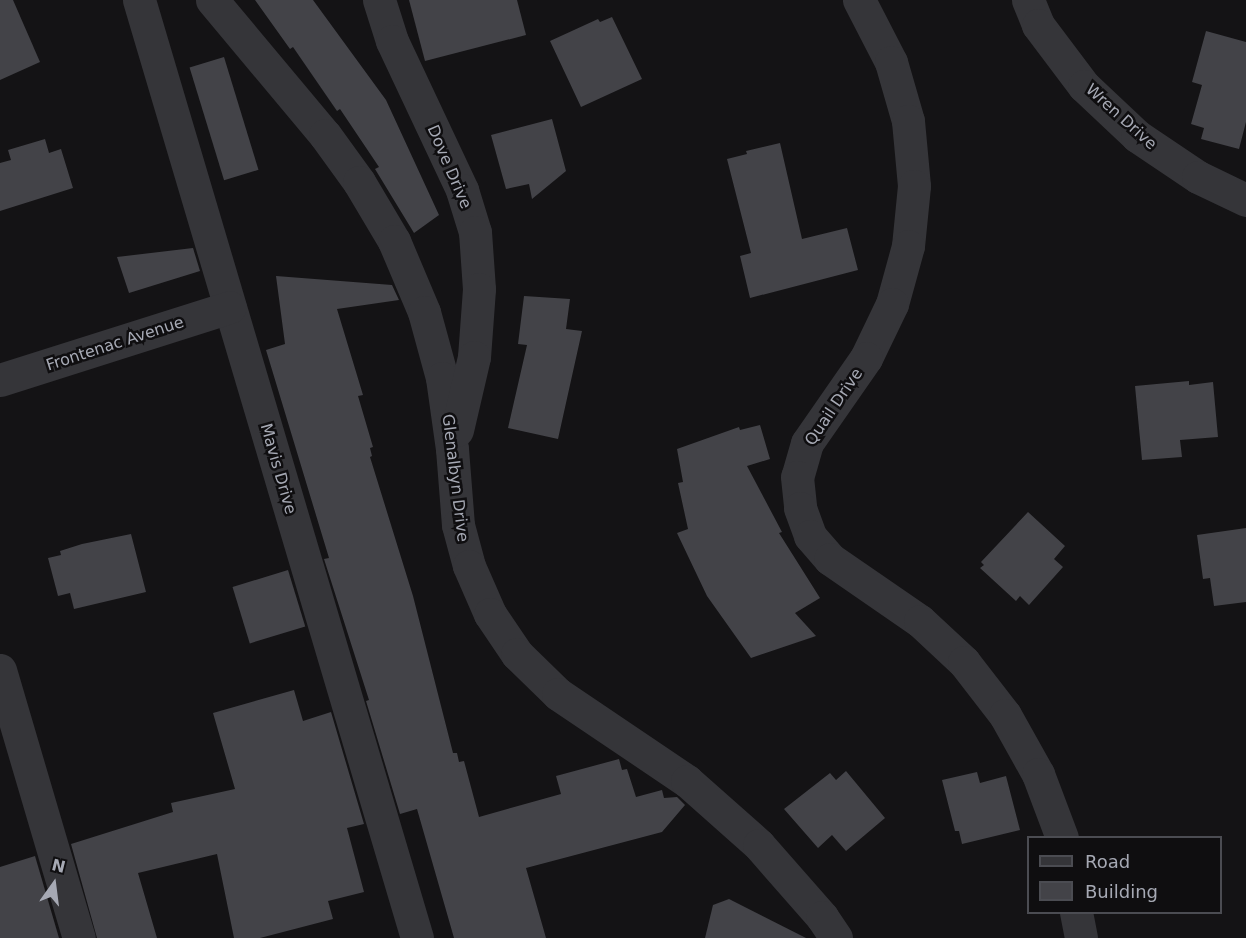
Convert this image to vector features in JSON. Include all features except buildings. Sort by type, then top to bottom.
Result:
[{"type":"street","name":"Mavis Drive","points":[[138,0],[417,938]]},
{"type":"street","name":"Glenalbyn Drive","points":[[212,0],[332,145],[359,182],[394,240],[424,312],[442,378],[452,449],[458,525],[469,567],[490,614],[517,654],[558,694],[687,781],[759,845],[822,917],[836,938]]},
{"type":"street","name":"Dove Drive","points":[[378,0],[392,41],[462,190],[475,232],[479,289],[474,357],[452,449]]},
{"type":"street","name":"Quail Drive","points":[[859,0],[891,62],[908,121],[914,186],[908,246],[892,304],[866,358],[807,443],[797,477],[800,508],[810,536],[830,559],[920,621],[964,662],[1005,715],[1027,754],[1038,774],[1062,836]]},
{"type":"street","name":"Wren Drive","points":[[1028,0],[1038,25],[1084,86],[1137,136],[1198,177],[1246,200]]},
{"type":"street","name":"Frontenac Avenue","points":[[0,380],[230,307]]},
{"type":"street","points":[[0,670],[80,938]]},
{"type":"street","points":[[1076,914],[1081,938]]}]
